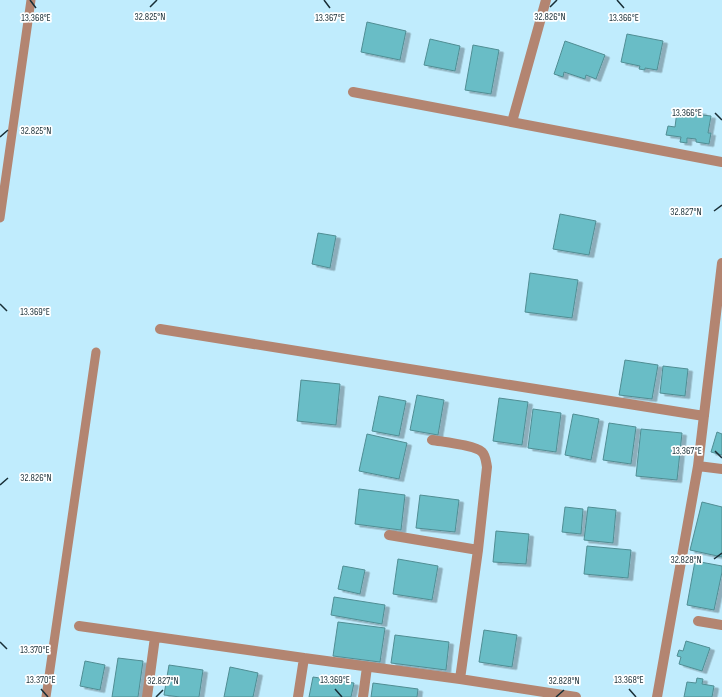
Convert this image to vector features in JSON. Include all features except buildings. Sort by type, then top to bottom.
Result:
[{"type":"street","points":[[512,122],[546,0]]},
{"type":"street","points":[[353,92],[722,162]]},
{"type":"street","points":[[657,697],[698,466],[722,263]]},
{"type":"street","points":[[160,329],[704,416]]},
{"type":"street","points":[[432,440],[475,448],[482,452],[485,457],[487,467],[478,550],[460,679]]},
{"type":"street","points":[[698,466],[722,470]]},
{"type":"street","points":[[389,535],[478,550]]},
{"type":"street","points":[[698,621],[722,625]]},
{"type":"street","points":[[79,626],[460,679],[533,694],[576,697]]},
{"type":"street","points":[[147,697],[155,637]]},
{"type":"street","points":[[298,697],[304,658]]},
{"type":"street","points":[[363,697],[367,666]]},
{"type":"lane","points":[[0,218],[31,0]]},
{"type":"lane","points":[[46,697],[96,352]]}]
